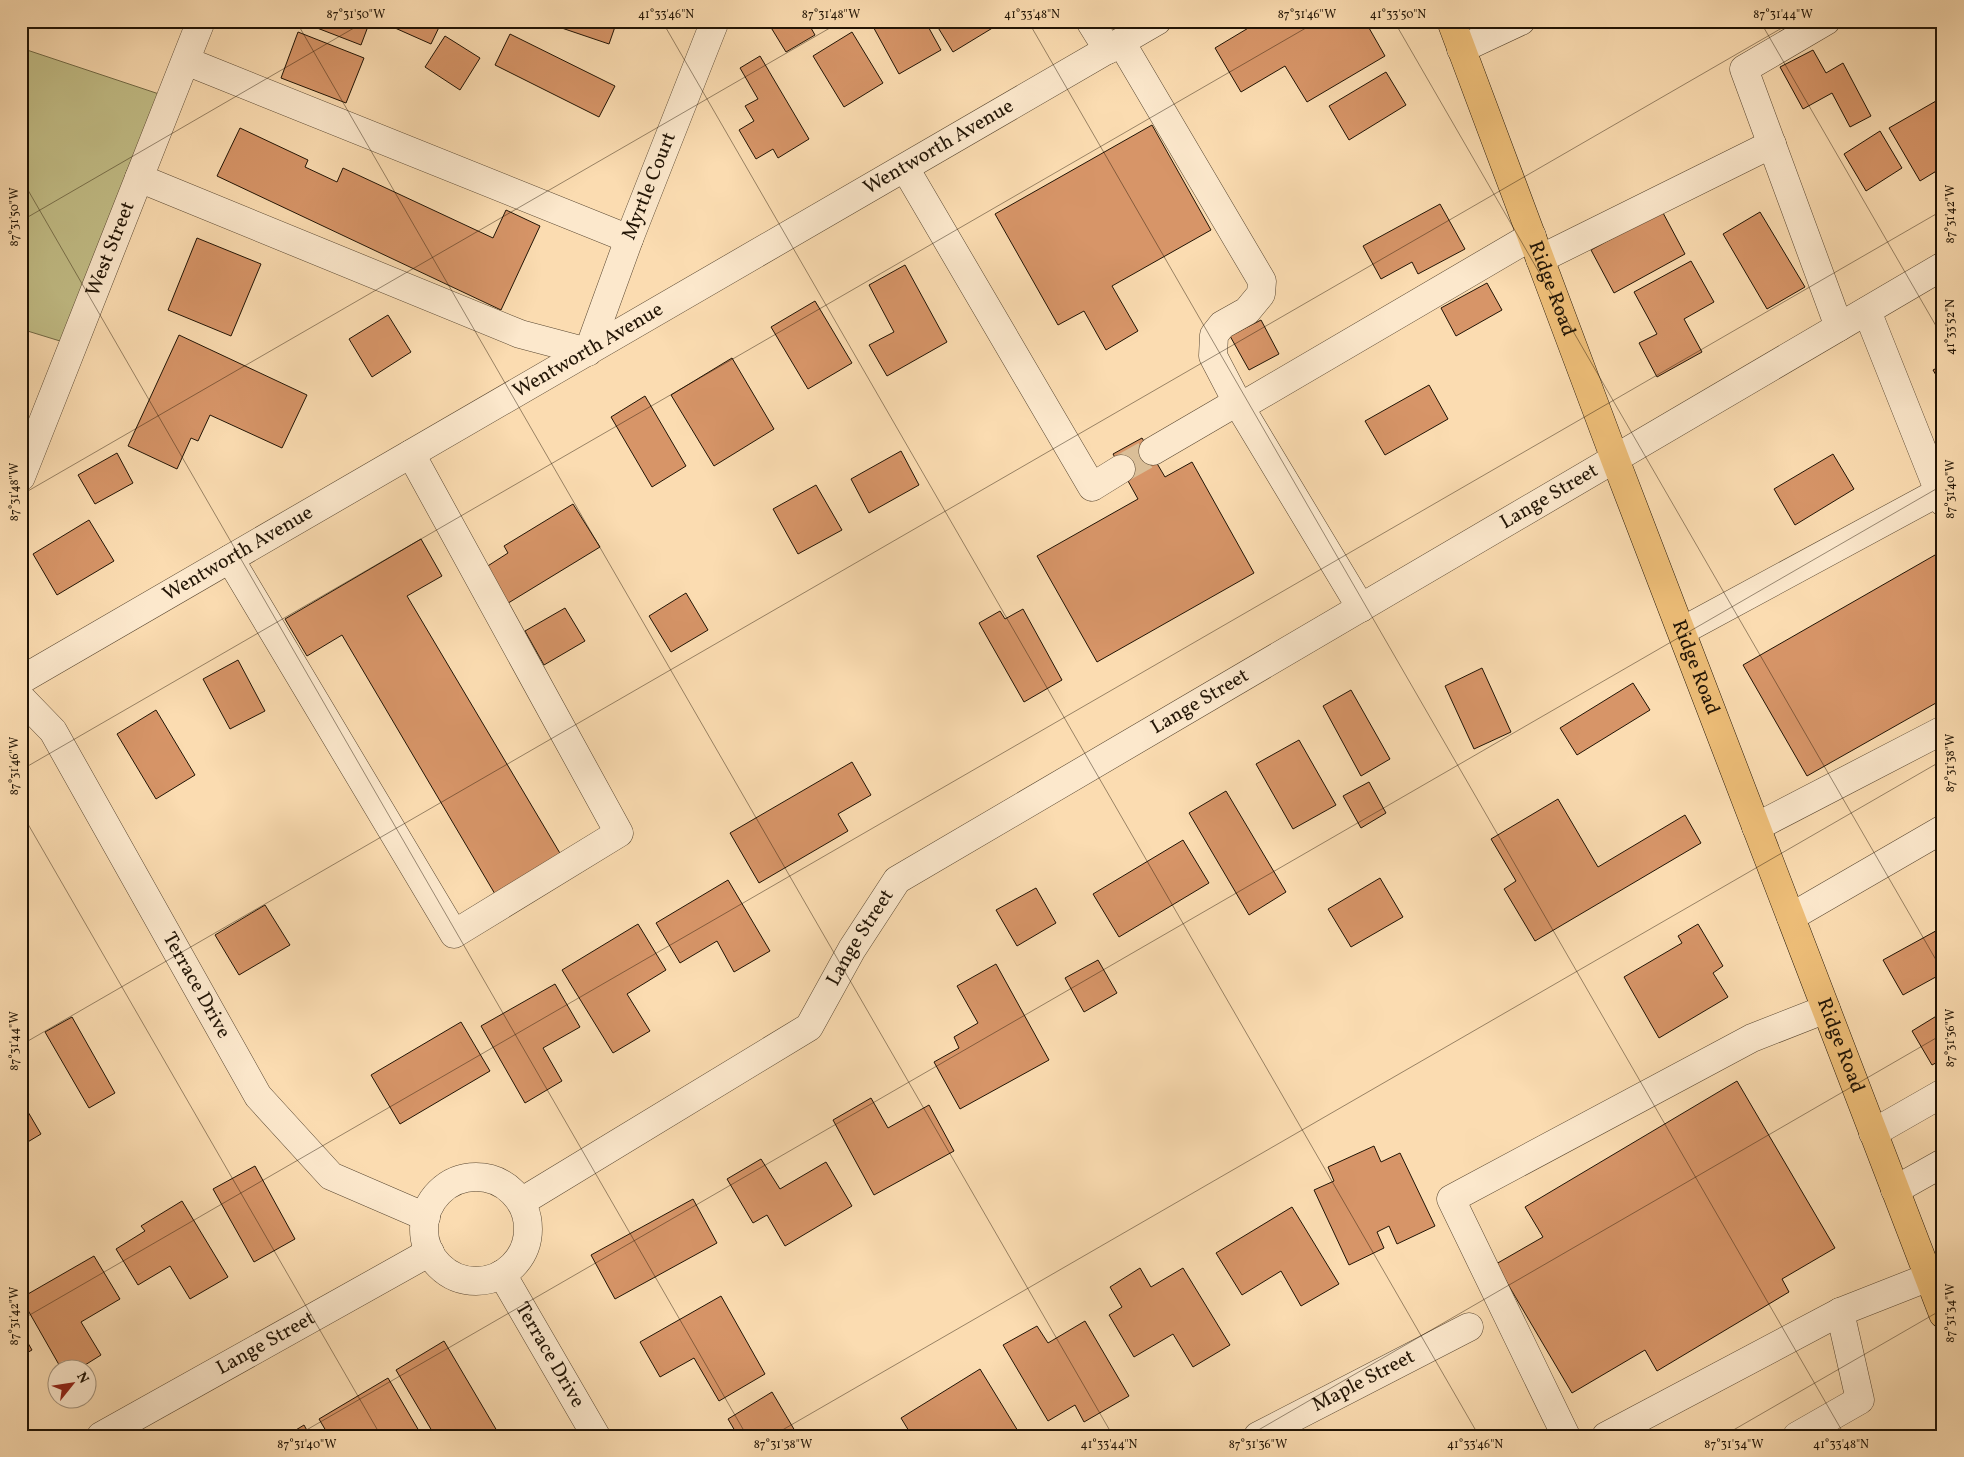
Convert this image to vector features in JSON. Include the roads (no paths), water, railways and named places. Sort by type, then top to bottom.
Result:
[{"type":"main road","name":"Ridge Road","points":[[1451,21],[1614,459],[1682,631],[1943,1314]]},
{"type":"street","name":"West Street","points":[[21,477],[201,21]]},
{"type":"street","points":[[1090,21],[1114,46],[1262,281],[1261,294],[1247,311],[1222,325],[1214,335],[1213,356],[1239,404],[1361,608]]},
{"type":"street","name":"Wentworth Avenue","points":[[21,680],[1157,21]]},
{"type":"street","points":[[1461,49],[1521,21]]},
{"type":"street","points":[[1826,21],[1744,69],[1839,327]]},
{"type":"street","name":"Myrtle Court","points":[[588,352],[708,23]]},
{"type":"street","points":[[186,61],[629,239]]},
{"type":"street","points":[[1153,451],[1536,248],[1772,144]]},
{"type":"street","points":[[905,168],[1092,486],[1121,469]]},
{"type":"street","points":[[139,178],[520,334],[588,352]]},
{"type":"street","name":"Lange Street","points":[[521,1202],[809,1027],[852,949],[898,880],[1943,266]]},
{"type":"street","points":[[1682,631],[1941,497],[1867,311]]},
{"type":"street","points":[[230,559],[454,934],[619,833],[411,454]]},
{"type":"street","name":"Terrace Drive","points":[[21,698],[53,730],[258,1096],[331,1176],[426,1217]]},
{"type":"street","points":[[1756,827],[1943,730]]},
{"type":"street","points":[[1790,917],[1943,829]]},
{"type":"street","points":[[1566,1436],[1451,1199],[1752,1038],[1826,1009]]},
{"type":"street","points":[[1873,1133],[1943,1093]]},
{"type":"street","points":[[1895,1190],[1943,1163]]},
{"type":"street","points":[[478,1176],[495,1180],[510,1190],[521,1202],[527,1218],[528,1234],[524,1250],[515,1264],[502,1274],[487,1280],[470,1280],[454,1276],[441,1266],[430,1252],[425,1235],[426,1217],[432,1201],[444,1187],[460,1179],[478,1176]]},
{"type":"street","name":"Lange Street","points":[[101,1436],[430,1252]]},
{"type":"street","name":"Terrace Drive","points":[[502,1274],[596,1436]]},
{"type":"street","points":[[1606,1436],[1840,1312],[1929,1277]]},
{"type":"street","points":[[1797,1436],[1860,1400],[1840,1312]]},
{"type":"street","name":"Maple Street","points":[[1258,1436],[1470,1327]]},
{"type":"tunnel","points":[[1121,469],[1153,451]]}]
